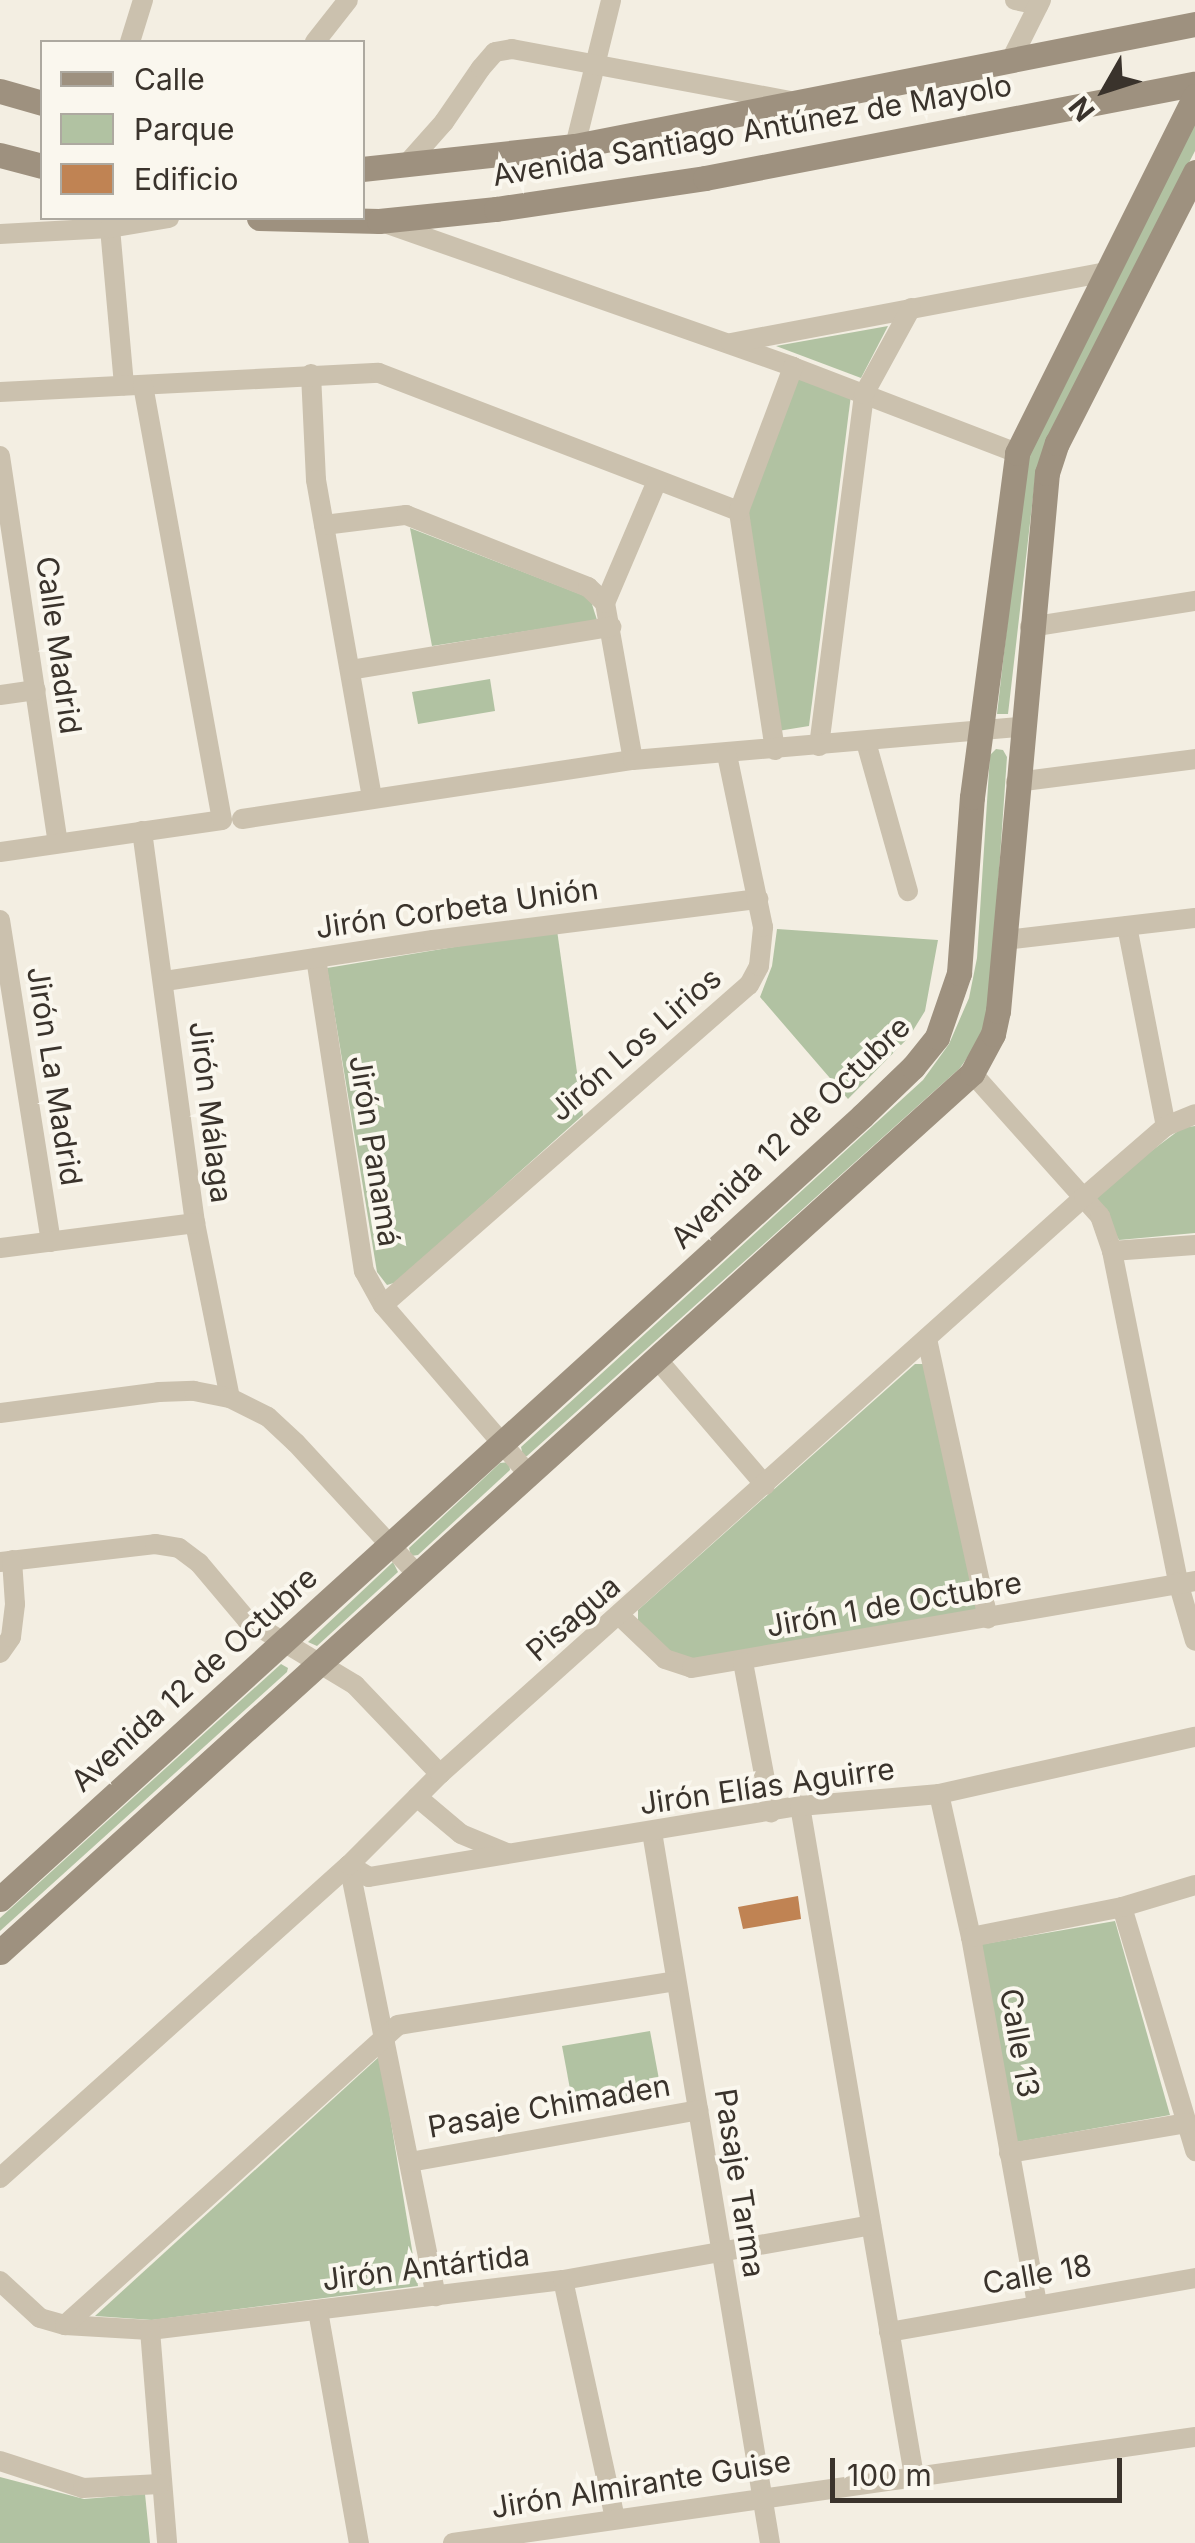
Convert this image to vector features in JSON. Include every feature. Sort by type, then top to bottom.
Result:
[{"type":"main road","name":"Avenida Santiago Antúnez de Mayolo","points":[[365,169],[576,146],[806,104],[1195,24]]},
{"type":"main road","name":"Avenida Santiago Antúnez de Mayolo","points":[[339,220],[379,221],[496,209],[706,178],[1195,84]]},
{"type":"main road","points":[[0,91],[40,102]]},
{"type":"main road","name":"Avenida 12 de Octubre","points":[[0,1899],[862,1116],[913,1067],[937,1037],[959,973],[980,730],[1017,453],[1195,96]]},
{"type":"main road","points":[[0,155],[40,165]]},
{"type":"main road","points":[[0,1952],[972,1074],[993,1034],[1042,501],[1057,444],[1195,172]]},
{"type":"street","points":[[131,40],[142,0]]},
{"type":"street","points":[[317,40],[348,0]]},
{"type":"street","points":[[576,146],[610,0]]},
{"type":"street","points":[[1011,60],[1040,3],[1015,0]]},
{"type":"street","points":[[405,166],[495,52],[512,49],[806,104]]},
{"type":"street","points":[[0,234],[110,228],[157,220]]},
{"type":"street","name":"Avenida Santiago Antúnez de Mayolo","points":[[379,221],[730,344],[1017,453]]},
{"type":"street","points":[[110,228],[133,385],[232,819]]},
{"type":"street","points":[[730,344],[1107,272]]},
{"type":"street","points":[[819,746],[864,394],[911,308]]},
{"type":"street","points":[[775,750],[739,511],[793,367]]},
{"type":"street","points":[[0,392],[380,372],[739,511]]},
{"type":"street","points":[[312,374],[316,480],[372,798]]},
{"type":"street","name":"Calle Madrid","points":[[0,456],[58,843]]},
{"type":"street","points":[[605,603],[657,481]]},
{"type":"street","points":[[324,526],[406,515],[588,587],[605,603],[633,760]]},
{"type":"street","points":[[1030,627],[1195,601]]},
{"type":"street","points":[[350,670],[611,627]]},
{"type":"street","points":[[0,695],[36,690]]},
{"type":"street","points":[[0,852],[633,760],[1021,727]]},
{"type":"street","points":[[866,742],[908,891]]},
{"type":"street","name":"Jirón Los Lirios","points":[[383,1304],[749,985],[763,945],[758,899],[727,754]]},
{"type":"street","points":[[1016,782],[1195,760]]},
{"type":"street","name":"Jirón Málaga","points":[[142,831],[195,1224],[230,1398]]},
{"type":"street","name":"Jirón Corbeta Unión","points":[[165,981],[758,899]]},
{"type":"street","points":[[1004,940],[1195,918]]},
{"type":"street","name":"Jirón La Madrid","points":[[0,920],[51,1242]]},
{"type":"street","points":[[1127,926],[1166,1126]]},
{"type":"street","name":"Jirón Panamá","points":[[316,958],[356,1242],[364,1271],[383,1304],[529,1474]]},
{"type":"street","points":[[972,1074],[1100,1216],[1112,1251],[1186,1581],[1195,1641]]},
{"type":"street","name":"Pisagua","points":[[0,2178],[349,1865],[440,1774],[1084,1197],[1166,1126],[1195,1114]]},
{"type":"street","points":[[0,1248],[195,1224]]},
{"type":"street","points":[[1112,1251],[1195,1245]]},
{"type":"street","points":[[927,1339],[988,1618]]},
{"type":"street","points":[[657,1359],[765,1485]]},
{"type":"street","points":[[0,1413],[159,1392],[194,1390],[230,1398],[268,1417],[418,1574]]},
{"type":"street","points":[[0,1653],[11,1637],[15,1604],[6,1561],[156,1544],[179,1548],[199,1563],[247,1620],[355,1685],[440,1774]]},
{"type":"street","name":"Jirón 1 de Octubre","points":[[620,1616],[665,1659],[692,1668],[1186,1581]]},
{"type":"street","points":[[743,1662],[771,1812]]},
{"type":"street","name":"Jirón Elías Aguirre","points":[[349,1865],[370,1877],[800,1806],[938,1794],[1195,1737]]},
{"type":"street","name":"Calle 13","points":[[938,1794],[970,1937],[1037,2304]]},
{"type":"street","points":[[417,1797],[461,1834],[509,1853]]},
{"type":"street","points":[[800,1806],[914,2476]]},
{"type":"street","name":"Pasaje Tarma","points":[[652,1832],[770,2543]]},
{"type":"street","points":[[349,1865],[436,2296]]},
{"type":"street","points":[[970,1937],[1122,1906],[1195,1885]]},
{"type":"street","points":[[1122,1906],[1195,2151]]},
{"type":"street","points":[[66,2325],[398,2025],[676,1981]]},
{"type":"street","name":"Pasaje Chimaden","points":[[410,2162],[698,2110]]},
{"type":"street","points":[[1009,2153],[1186,2122]]},
{"type":"street","name":"Jirón Antártida","points":[[0,2281],[40,2318],[66,2325],[150,2330],[563,2280],[721,2248],[871,2224]]},
{"type":"street","name":"Calle 18","points":[[890,2332],[1195,2278]]},
{"type":"street","points":[[563,2280],[614,2518]]},
{"type":"street","points":[[318,2312],[359,2543]]},
{"type":"street","points":[[150,2330],[160,2484],[168,2543]]},
{"type":"street","name":"Jirón Almirante Guise","points":[[453,2543],[762,2495],[1195,2436]]},
{"type":"street","points":[[0,2461],[84,2488],[160,2484]]},
{"type":"green space","points":[[1195,119],[1195,151],[1046,441],[1036,471],[1008,714],[997,714],[1025,469],[1035,438]]},
{"type":"green space","points":[[888,326],[861,378],[776,346]]},
{"type":"green space","points":[[796,376],[851,395],[809,726],[778,731],[747,507]]},
{"type":"green space","points":[[410,528],[590,598],[597,620],[432,646]]},
{"type":"green space","points":[[490,679],[495,711],[418,724],[412,692]]},
{"type":"green space","points":[[996,749],[1003,750],[1007,757],[990,1000],[981,1038],[960,1068],[523,1456],[521,1447],[923,1080],[949,1044],[969,998],[977,958],[990,755]]},
{"type":"green space","points":[[777,929],[938,940],[925,1011],[909,1037],[848,1099],[760,997],[772,966]]},
{"type":"green space","points":[[557,930],[583,1115],[397,1282],[387,1285],[377,1272],[327,968]]},
{"type":"green space","points":[[1195,1126],[1195,1233],[1119,1240],[1094,1194],[1182,1128]]},
{"type":"green space","points":[[915,1364],[926,1364],[978,1612],[695,1661],[669,1654],[638,1626],[638,1610]]},
{"type":"green space","points":[[509,1462],[510,1470],[418,1555],[411,1556],[409,1548],[500,1463]]},
{"type":"green space","points":[[393,1562],[398,1572],[317,1646],[308,1642]]},
{"type":"green space","points":[[281,1664],[288,1668],[287,1672],[0,1931],[0,1918]]},
{"type":"green space","points":[[1115,1921],[1170,2115],[1017,2142],[978,1945]]},
{"type":"green space","points":[[650,2031],[661,2090],[573,2105],[562,2046]]},
{"type":"green space","points":[[380,2056],[418,2286],[152,2320],[95,2316]]},
{"type":"green space","points":[[0,2477],[84,2499],[145,2494],[150,2543],[0,2543]]},
{"type":"building","points":[[798,1896],[801,1919],[743,1929],[738,1907]]}]
